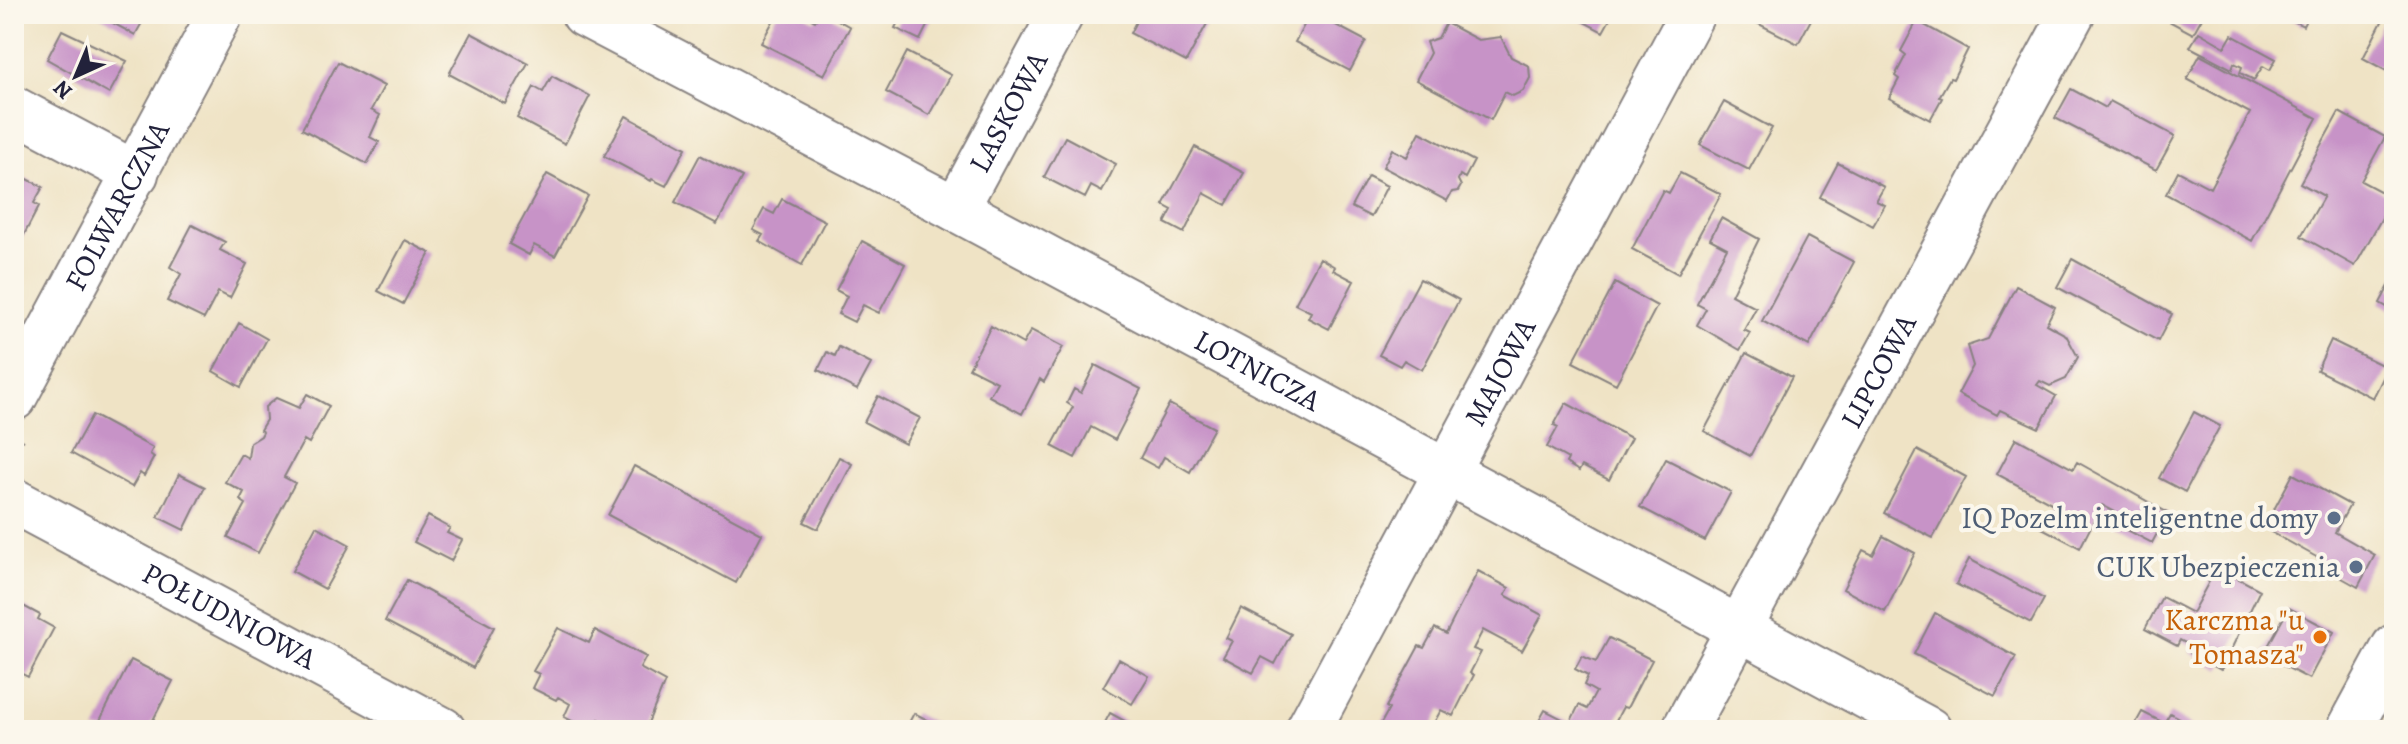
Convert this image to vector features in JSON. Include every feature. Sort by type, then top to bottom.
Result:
[{"type":"street","name":"FOLWARCZNA","points":[[14,398],[220,14]]},
{"type":"street","name":"LOTNICZA","points":[[584,14],[956,209],[1929,730]]},
{"type":"street","name":"LASKOWA","points":[[956,209],[1061,14]]},
{"type":"street","name":"MAJOWA","points":[[1308,730],[1692,14]]},
{"type":"street","name":"LIPCOWA","points":[[1684,730],[2072,14]]},
{"type":"street","points":[[14,109],[136,174]]},
{"type":"street","name":"POŁUDNIOWA","points":[[14,501],[443,730]]},
{"type":"street","points":[[2349,730],[2394,647]]},
{"type":"building","points":[[96,14],[147,14],[135,35]]},
{"type":"building","points":[[777,14],[802,14],[815,21],[819,14],[827,14],[850,27],[824,75],[761,43]]},
{"type":"building","points":[[902,14],[933,14],[920,40],[895,28]]},
{"type":"building","points":[[1140,14],[1199,14],[1209,20],[1186,62],[1130,33]]},
{"type":"building","points":[[1310,14],[1366,41],[1350,71],[1295,42]]},
{"type":"building","points":[[1569,14],[1613,14],[1603,32]]},
{"type":"building","points":[[1760,14],[1814,14],[1798,44],[1755,22]]},
{"type":"building","points":[[2156,14],[2204,14],[2193,34]]},
{"type":"building","points":[[2280,14],[2309,14],[2303,26]]},
{"type":"building","points":[[2386,14],[2394,14],[2394,75],[2363,58]]},
{"type":"building","points":[[1917,21],[1968,49],[1953,79],[1950,78],[1939,97],[1942,98],[1930,120],[1889,98],[1899,79],[1895,76],[1906,55],[1901,51]]},
{"type":"building","points":[[1446,23],[1478,40],[1501,37],[1511,57],[1529,66],[1530,78],[1523,91],[1513,96],[1505,92],[1491,120],[1416,80],[1430,53],[1426,42],[1438,38]]},
{"type":"building","points":[[62,30],[127,61],[109,94],[47,59]]},
{"type":"building","points":[[2199,32],[2225,47],[2232,35],[2276,59],[2270,70],[2263,66],[2254,80],[2240,73],[2242,67],[2234,63],[2232,69],[2190,47]]},
{"type":"building","points":[[471,33],[528,63],[505,104],[449,74]]},
{"type":"building","points":[[907,52],[951,75],[929,115],[886,92]]},
{"type":"building","points":[[2200,55],[2317,118],[2252,241],[2166,194],[2178,171],[2210,188],[2250,113],[2187,79]]},
{"type":"building","points":[[338,62],[384,86],[371,110],[380,115],[370,137],[379,142],[367,164],[302,129]]},
{"type":"building","points":[[552,76],[590,96],[565,144],[517,118],[534,87],[543,92]]},
{"type":"building","points":[[2071,89],[2106,108],[2110,101],[2175,136],[2156,170],[2055,118]]},
{"type":"building","points":[[1724,102],[1772,128],[1749,170],[1700,145]]},
{"type":"building","points":[[2339,112],[2385,137],[2361,181],[2393,198],[2355,266],[2301,236],[2324,196],[2300,183]]},
{"type":"building","points":[[626,116],[686,148],[666,186],[604,156]]},
{"type":"building","points":[[1420,132],[1474,161],[1465,178],[1460,175],[1458,180],[1461,186],[1458,191],[1452,192],[1447,201],[1383,167],[1392,149],[1407,157]]},
{"type":"building","points":[[1065,137],[1116,164],[1102,192],[1091,186],[1085,198],[1044,177]]},
{"type":"building","points":[[1195,147],[1244,173],[1226,205],[1204,193],[1184,233],[1165,223],[1172,210],[1163,205]]},
{"type":"building","points":[[700,155],[742,177],[717,224],[675,202]]},
{"type":"building","points":[[1838,163],[1884,187],[1876,201],[1885,205],[1873,226],[1820,197]]},
{"type":"building","points":[[14,172],[43,187],[34,203],[39,206],[14,254]]},
{"type":"building","points":[[1680,173],[1721,194],[1678,274],[1632,249],[1663,190],[1669,193]]},
{"type":"building","points":[[547,174],[588,196],[555,256],[534,245],[529,255],[509,244]]},
{"type":"building","points":[[1368,176],[1387,186],[1371,217],[1351,207]]},
{"type":"building","points":[[782,199],[825,221],[802,265],[759,241],[763,235],[753,230],[764,209],[774,214]]},
{"type":"building","points":[[1721,218],[1759,239],[1731,295],[1756,308],[1744,330],[1750,333],[1740,350],[1697,325],[1706,309],[1697,304],[1727,248],[1710,239]]},
{"type":"building","points":[[192,225],[225,242],[220,250],[247,264],[230,298],[218,292],[204,319],[167,301],[181,274],[170,267]]},
{"type":"building","points":[[1807,237],[1854,262],[1809,346],[1762,321]]},
{"type":"building","points":[[405,240],[430,253],[403,304],[378,291]]},
{"type":"building","points":[[862,241],[905,264],[879,313],[863,305],[854,322],[838,314],[847,296],[836,290]]},
{"type":"building","points":[[1320,258],[1335,267],[1333,270],[1354,281],[1329,329],[1308,318],[1311,312],[1295,304]]},
{"type":"building","points":[[2072,259],[2172,314],[2158,341],[2057,287]]},
{"type":"building","points":[[1420,279],[1459,300],[1422,370],[1404,360],[1400,366],[1379,355]]},
{"type":"building","points":[[1615,283],[1657,306],[1616,384],[1573,362]]},
{"type":"building","points":[[2016,286],[2055,307],[2046,324],[2066,335],[2078,357],[2066,379],[2050,386],[2040,381],[2037,385],[2056,396],[2039,428],[2000,410],[1997,415],[1958,394],[1973,366],[1967,346],[1988,339]]},
{"type":"building","points":[[2389,286],[2394,289],[2394,311],[2380,303]]},
{"type":"building","points":[[239,323],[267,339],[241,387],[213,371]]},
{"type":"building","points":[[991,326],[1023,344],[1031,330],[1063,347],[1044,382],[1040,379],[1022,414],[989,396],[997,382],[969,368]]},
{"type":"building","points":[[2331,340],[2388,368],[2373,398],[2317,370]]},
{"type":"building","points":[[839,347],[871,364],[857,390],[818,370],[827,352],[835,356]]},
{"type":"building","points":[[1746,353],[1792,377],[1750,456],[1704,431]]},
{"type":"building","points":[[1095,365],[1141,389],[1115,440],[1091,427],[1075,458],[1052,446],[1073,407],[1067,403],[1074,389],[1081,393]]},
{"type":"building","points":[[307,394],[329,406],[309,443],[304,440],[284,477],[295,483],[258,553],[228,537],[246,504],[240,500],[244,492],[225,482],[241,454],[248,458],[250,443],[261,436],[263,432],[260,430],[266,420],[265,407],[276,398],[299,408]]},
{"type":"building","points":[[878,396],[920,418],[905,444],[864,422]]},
{"type":"building","points":[[1566,403],[1631,438],[1609,480],[1582,466],[1579,471],[1566,463],[1568,459],[1547,447]]},
{"type":"building","points":[[1169,404],[1214,428],[1190,472],[1164,457],[1158,468],[1140,458]]},
{"type":"building","points":[[2194,412],[2220,426],[2185,492],[2159,478]]},
{"type":"building","points":[[92,415],[153,448],[150,454],[154,457],[144,476],[140,473],[132,487],[71,453]]},
{"type":"building","points":[[2016,438],[2073,469],[2077,462],[2168,513],[2152,543],[2110,521],[2115,512],[2102,505],[2080,548],[2042,528],[2055,505],[1997,474]]},
{"type":"building","points":[[1917,450],[1966,477],[1933,538],[1884,513]]},
{"type":"building","points":[[839,457],[852,464],[818,529],[804,522]]},
{"type":"building","points":[[1666,459],[1731,492],[1705,541],[1640,507]]},
{"type":"building","points":[[634,466],[762,534],[736,583],[608,515]]},
{"type":"building","points":[[179,474],[205,487],[184,530],[158,517]]},
{"type":"building","points":[[2293,474],[2350,505],[2335,532],[2375,555],[2358,587],[2317,564],[2320,559],[2264,528]]},
{"type":"building","points":[[428,516],[450,528],[447,533],[462,540],[451,561],[414,542]]},
{"type":"building","points":[[316,526],[350,545],[325,589],[292,571]]},
{"type":"building","points":[[1883,536],[1915,553],[1885,612],[1843,589],[1863,550],[1873,555]]},
{"type":"building","points":[[1969,559],[2044,599],[2031,623],[1956,584]]},
{"type":"building","points":[[2217,567],[2260,590],[2221,670],[2190,653],[2193,647],[2180,640],[2177,646],[2145,629],[2162,597],[2192,613]]},
{"type":"building","points":[[1478,571],[1509,588],[1505,595],[1542,615],[1522,651],[1483,630],[1473,649],[1481,652],[1470,673],[1474,675],[1453,716],[1441,710],[1430,730],[1384,730],[1379,727],[1389,709],[1386,707],[1419,646],[1424,648],[1435,628],[1446,634]]},
{"type":"building","points":[[407,580],[494,627],[473,668],[385,621]]},
{"type":"building","points":[[14,601],[40,615],[38,619],[54,628],[28,677],[14,670]]},
{"type":"building","points":[[1241,608],[1291,634],[1275,664],[1262,657],[1253,673],[1223,657],[1232,641],[1226,638]]},
{"type":"building","points":[[2289,608],[2334,632],[2309,679],[2263,655]]},
{"type":"building","points":[[1935,613],[2016,657],[1995,696],[1914,654]]},
{"type":"building","points":[[558,628],[589,643],[595,630],[646,657],[640,668],[665,682],[645,730],[638,726],[636,730],[614,730],[599,719],[594,730],[590,730],[564,717],[570,704],[532,688],[539,674],[533,671]]},
{"type":"building","points":[[1609,638],[1652,660],[1627,708],[1623,707],[1614,724],[1610,722],[1606,730],[1534,730],[1545,710],[1570,723],[1579,705],[1587,709],[1596,692],[1584,685],[1588,676],[1575,669],[1582,656],[1596,662]]},
{"type":"building","points":[[1119,659],[1149,676],[1132,704],[1103,687]]},
{"type":"building","points":[[131,660],[173,681],[148,730],[95,730]]},
{"type":"building","points":[[2142,712],[2164,723],[2170,713],[2196,728],[2132,730]]},
{"type":"building","points":[[914,713],[947,730],[905,730]]},
{"type":"building","points":[[1110,713],[1141,730],[1101,730]]},
{"type":"place","name":"IQ Pozelm inteligentne domy","points":[[2334,518]]},
{"type":"place","name":"CUK Ubezpieczenia","points":[[2356,567]]},
{"type":"place","name":"Karczma \"u Tomasza\"","points":[[2320,637]]}]
